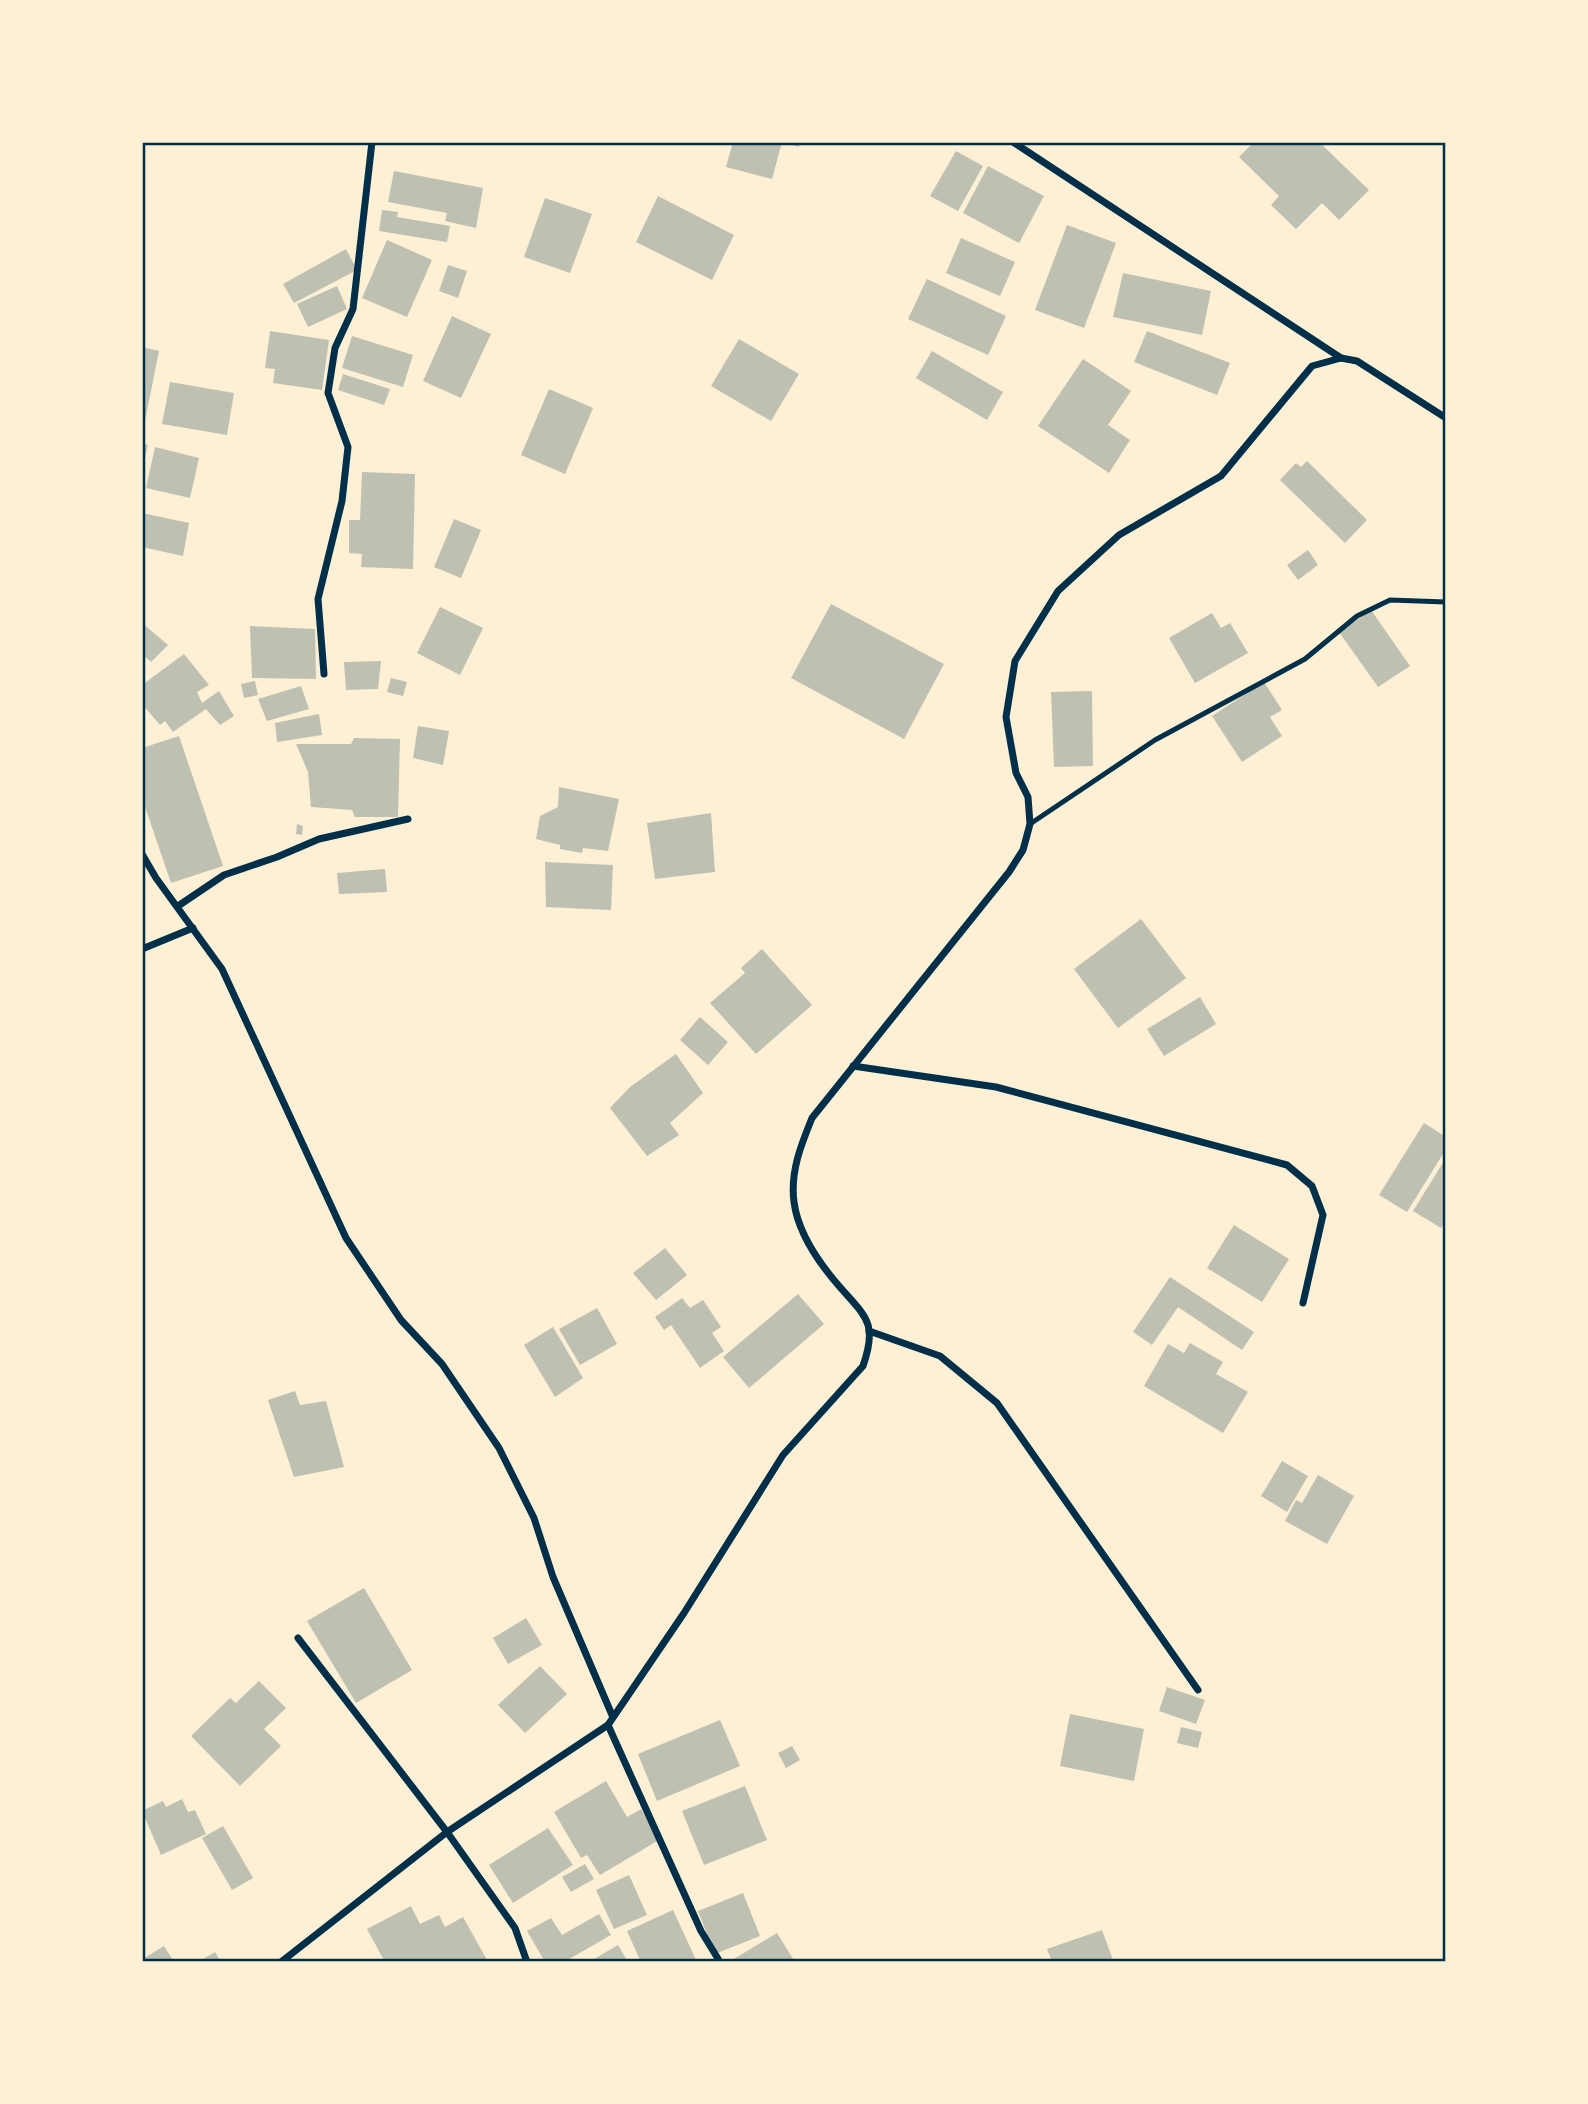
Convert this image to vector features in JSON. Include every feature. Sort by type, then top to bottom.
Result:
[{"type":"street","points":[[324,674],[318,600],[342,501],[348,447],[328,393],[335,348],[353,309],[372,142]]},
{"type":"street","points":[[1013,142],[1341,358],[1357,361],[1370,368],[1446,418]]},
{"type":"street","points":[[281,1962],[447,1832],[608,1725],[612,1715],[684,1613],[783,1455],[863,1366],[869,1350],[865,1314],[807,1244],[794,1202],[796,1159],[811,1118],[1009,872],[1023,850],[1030,824],[1028,797],[1016,773],[1006,717],[1016,662],[1058,591],[1119,535],[1222,476],[1301,376],[1312,366],[1341,358]]},
{"type":"street","points":[[178,906],[224,875],[276,858],[319,839],[408,819]]},
{"type":"street","points":[[142,854],[222,969],[346,1238],[401,1321],[442,1364],[499,1448],[534,1518],[554,1577],[612,1715]]},
{"type":"street","points":[[142,949],[193,928]]},
{"type":"street","points":[[853,1066],[996,1087],[1287,1165],[1311,1186],[1323,1215],[1303,1303]]},
{"type":"street","points":[[869,1331],[940,1356],[997,1403],[1198,1690]]},
{"type":"street","points":[[298,1638],[447,1832],[515,1928],[527,1962]]},
{"type":"street","points":[[608,1725],[701,1931],[720,1962]]},
{"type":"lane","points":[[1030,824],[1156,740],[1305,659],[1357,616],[1390,600],[1446,602]]},
{"type":"building","points":[[733,142],[782,142],[772,179],[726,167]]},
{"type":"building","points":[[782,142],[800,142],[799,147]]},
{"type":"building","points":[[1254,142],[1319,142],[1369,190],[1339,220],[1322,203],[1296,229],[1271,205],[1279,196],[1239,157]]},
{"type":"building","points":[[956,151],[983,166],[958,211],[930,196]]},
{"type":"building","points":[[988,166],[1044,196],[1019,243],[963,213]]},
{"type":"building","points":[[394,171],[483,188],[476,228],[445,221],[447,213],[388,202]]},
{"type":"building","points":[[658,196],[734,235],[712,280],[636,242]]},
{"type":"building","points":[[545,198],[592,214],[570,273],[524,257]]},
{"type":"building","points":[[382,210],[398,212],[397,217],[450,226],[447,242],[379,231]]},
{"type":"building","points":[[1067,225],[1116,243],[1084,328],[1035,310]]},
{"type":"building","points":[[961,238],[1015,262],[1000,296],[946,273]]},
{"type":"building","points":[[387,240],[432,260],[407,317],[362,298]]},
{"type":"building","points":[[346,249],[357,270],[294,303],[283,284]]},
{"type":"building","points":[[448,265],[467,271],[458,298],[439,291]]},
{"type":"building","points":[[1123,273],[1211,291],[1202,335],[1113,317]]},
{"type":"building","points":[[927,279],[1006,316],[988,355],[908,319]]},
{"type":"building","points":[[337,286],[347,309],[308,327],[297,304]]},
{"type":"building","points":[[452,316],[491,334],[461,398],[423,381]]},
{"type":"building","points":[[270,331],[329,340],[322,390],[273,383],[275,369],[265,368]]},
{"type":"building","points":[[1147,331],[1230,363],[1217,395],[1134,362]]},
{"type":"building","points":[[352,336],[413,355],[403,387],[342,368]]},
{"type":"building","points":[[739,339],[799,374],[771,421],[711,386]]},
{"type":"building","points":[[142,347],[159,351],[143,431],[142,431]]},
{"type":"building","points":[[932,351],[1003,392],[987,420],[916,378]]},
{"type":"building","points":[[1083,359],[1131,391],[1108,425],[1130,440],[1109,473],[1038,426]]},
{"type":"building","points":[[343,374],[390,389],[384,405],[338,390]]},
{"type":"building","points":[[170,382],[234,393],[227,435],[162,424]]},
{"type":"building","points":[[549,389],[593,408],[565,474],[521,455]]},
{"type":"building","points":[[142,443],[148,445],[143,467],[142,467]]},
{"type":"building","points":[[155,447],[199,458],[190,498],[146,488]]},
{"type":"building","points":[[1307,461],[1367,520],[1345,543],[1280,480],[1296,463],[1301,467]]},
{"type":"building","points":[[362,472],[415,474],[413,569],[361,567],[362,554],[349,553],[349,520],[360,520]]},
{"type":"building","points":[[142,513],[189,523],[183,556],[142,547]]},
{"type":"building","points":[[454,519],[481,530],[461,578],[434,567]]},
{"type":"building","points":[[1308,550],[1318,565],[1298,580],[1287,565]]},
{"type":"building","points":[[831,604],[944,664],[904,739],[791,678]]},
{"type":"building","points":[[440,607],[483,628],[460,675],[417,653]]},
{"type":"building","points":[[1371,610],[1410,666],[1378,687],[1339,632]]},
{"type":"building","points":[[1212,613],[1221,628],[1230,623],[1248,653],[1195,683],[1169,638]]},
{"type":"building","points":[[142,623],[168,645],[151,662],[142,654]]},
{"type":"building","points":[[250,626],[315,629],[316,679],[252,678]]},
{"type":"building","points":[[184,654],[209,685],[197,692],[202,703],[219,691],[234,716],[220,725],[206,709],[173,732],[165,721],[160,725],[142,704],[142,685]]},
{"type":"building","points":[[381,661],[378,689],[346,690],[344,662]]},
{"type":"building","points":[[391,678],[407,682],[403,696],[387,692]]},
{"type":"building","points":[[255,681],[258,695],[244,698],[241,684]]},
{"type":"building","points":[[1264,682],[1282,710],[1270,717],[1282,736],[1242,762],[1212,716]]},
{"type":"building","points":[[301,686],[309,709],[267,721],[258,699]]},
{"type":"building","points":[[1092,691],[1093,766],[1054,767],[1051,692]]},
{"type":"building","points":[[319,714],[322,735],[277,742],[275,723]]},
{"type":"building","points":[[418,726],[449,731],[443,765],[413,758]]},
{"type":"building","points":[[179,736],[223,866],[171,883],[142,798],[142,748]]},
{"type":"building","points":[[354,738],[400,739],[398,817],[355,817],[352,810],[311,807],[308,772],[296,744],[351,744]]},
{"type":"building","points":[[559,787],[619,799],[608,851],[583,848],[582,853],[560,849],[560,845],[536,839],[540,816],[558,807]]},
{"type":"building","points":[[711,813],[715,872],[655,879],[647,823]]},
{"type":"building","points":[[297,824],[303,826],[302,835],[296,834]]},
{"type":"building","points":[[545,862],[613,865],[611,910],[546,907]]},
{"type":"building","points":[[385,869],[387,892],[339,894],[337,873]]},
{"type":"building","points":[[1141,919],[1186,978],[1118,1028],[1074,969]]},
{"type":"building","points":[[762,949],[812,1005],[756,1054],[710,1003],[745,973],[741,968]]},
{"type":"building","points":[[1200,997],[1216,1024],[1164,1056],[1147,1029]]},
{"type":"building","points":[[700,1017],[728,1042],[708,1065],[680,1040]]},
{"type":"building","points":[[676,1054],[703,1093],[670,1123],[679,1135],[647,1156],[610,1108],[630,1087]]},
{"type":"building","points":[[1424,1123],[1446,1137],[1446,1149],[1407,1212],[1379,1195]]},
{"type":"building","points":[[1446,1158],[1446,1219],[1441,1228],[1413,1211]]},
{"type":"building","points":[[1234,1225],[1289,1259],[1262,1302],[1207,1268]]},
{"type":"building","points":[[665,1248],[687,1275],[656,1300],[633,1273]]},
{"type":"building","points":[[1170,1277],[1254,1332],[1242,1350],[1178,1307],[1152,1345],[1133,1332]]},
{"type":"building","points":[[798,1294],[824,1324],[749,1388],[723,1357]]},
{"type":"building","points":[[682,1298],[690,1308],[703,1300],[721,1327],[712,1333],[724,1351],[700,1368],[671,1325],[664,1330],[655,1317]]},
{"type":"building","points":[[597,1308],[617,1344],[580,1365],[559,1329]]},
{"type":"building","points":[[553,1327],[583,1378],[555,1397],[524,1345]]},
{"type":"building","points":[[1190,1343],[1223,1362],[1216,1374],[1248,1392],[1223,1433],[1144,1386],[1168,1344],[1184,1353]]},
{"type":"building","points":[[295,1391],[300,1405],[326,1401],[344,1467],[294,1477],[268,1400]]},
{"type":"building","points":[[1282,1461],[1308,1476],[1287,1512],[1261,1496]]},
{"type":"building","points":[[1318,1475],[1354,1496],[1327,1544],[1285,1521],[1296,1500],[1302,1503]]},
{"type":"building","points":[[364,1588],[412,1670],[356,1703],[307,1621]]},
{"type":"building","points":[[526,1618],[542,1645],[508,1664],[493,1638]]},
{"type":"building","points":[[540,1666],[567,1694],[525,1733],[498,1705]]},
{"type":"building","points":[[259,1681],[286,1708],[264,1729],[281,1746],[240,1786],[191,1736],[230,1698],[236,1703]]},
{"type":"building","points":[[1167,1687],[1205,1700],[1196,1724],[1159,1711]]},
{"type":"building","points":[[1070,1714],[1144,1729],[1134,1781],[1060,1766]]},
{"type":"building","points":[[720,1720],[740,1766],[657,1801],[638,1754]]},
{"type":"building","points":[[1181,1727],[1202,1732],[1198,1748],[1177,1743]]},
{"type":"building","points":[[792,1746],[800,1760],[786,1768],[778,1753]]},
{"type":"building","points":[[606,1781],[627,1817],[641,1809],[659,1840],[600,1875],[587,1855],[581,1858],[554,1812]]},
{"type":"building","points":[[745,1786],[767,1840],[704,1865],[682,1811]]},
{"type":"building","points":[[182,1799],[188,1812],[195,1810],[206,1834],[161,1855],[142,1811],[163,1801],[166,1807]]},
{"type":"building","points":[[223,1826],[253,1878],[232,1890],[202,1838]]},
{"type":"building","points":[[548,1828],[573,1865],[513,1903],[489,1865]]},
{"type":"building","points":[[585,1864],[594,1879],[571,1892],[562,1877]]},
{"type":"building","points":[[629,1875],[647,1915],[614,1929],[596,1890]]},
{"type":"building","points":[[743,1893],[760,1936],[715,1954],[698,1911]]},
{"type":"building","points":[[411,1906],[420,1924],[439,1915],[445,1927],[463,1917],[487,1960],[385,1962],[367,1929]]},
{"type":"building","points":[[673,1910],[697,1962],[641,1962],[627,1931]]},
{"type":"building","points":[[599,1914],[611,1935],[564,1962],[545,1962],[527,1931],[551,1918],[562,1935]]},
{"type":"building","points":[[1102,1930],[1113,1960],[1052,1962],[1047,1949]]},
{"type":"building","points":[[777,1933],[795,1962],[729,1962]]},
{"type":"building","points":[[618,1945],[628,1962],[589,1962]]},
{"type":"building","points":[[164,1946],[174,1962],[145,1962],[143,1959]]},
{"type":"building","points":[[215,1952],[221,1962],[198,1962]]}]
